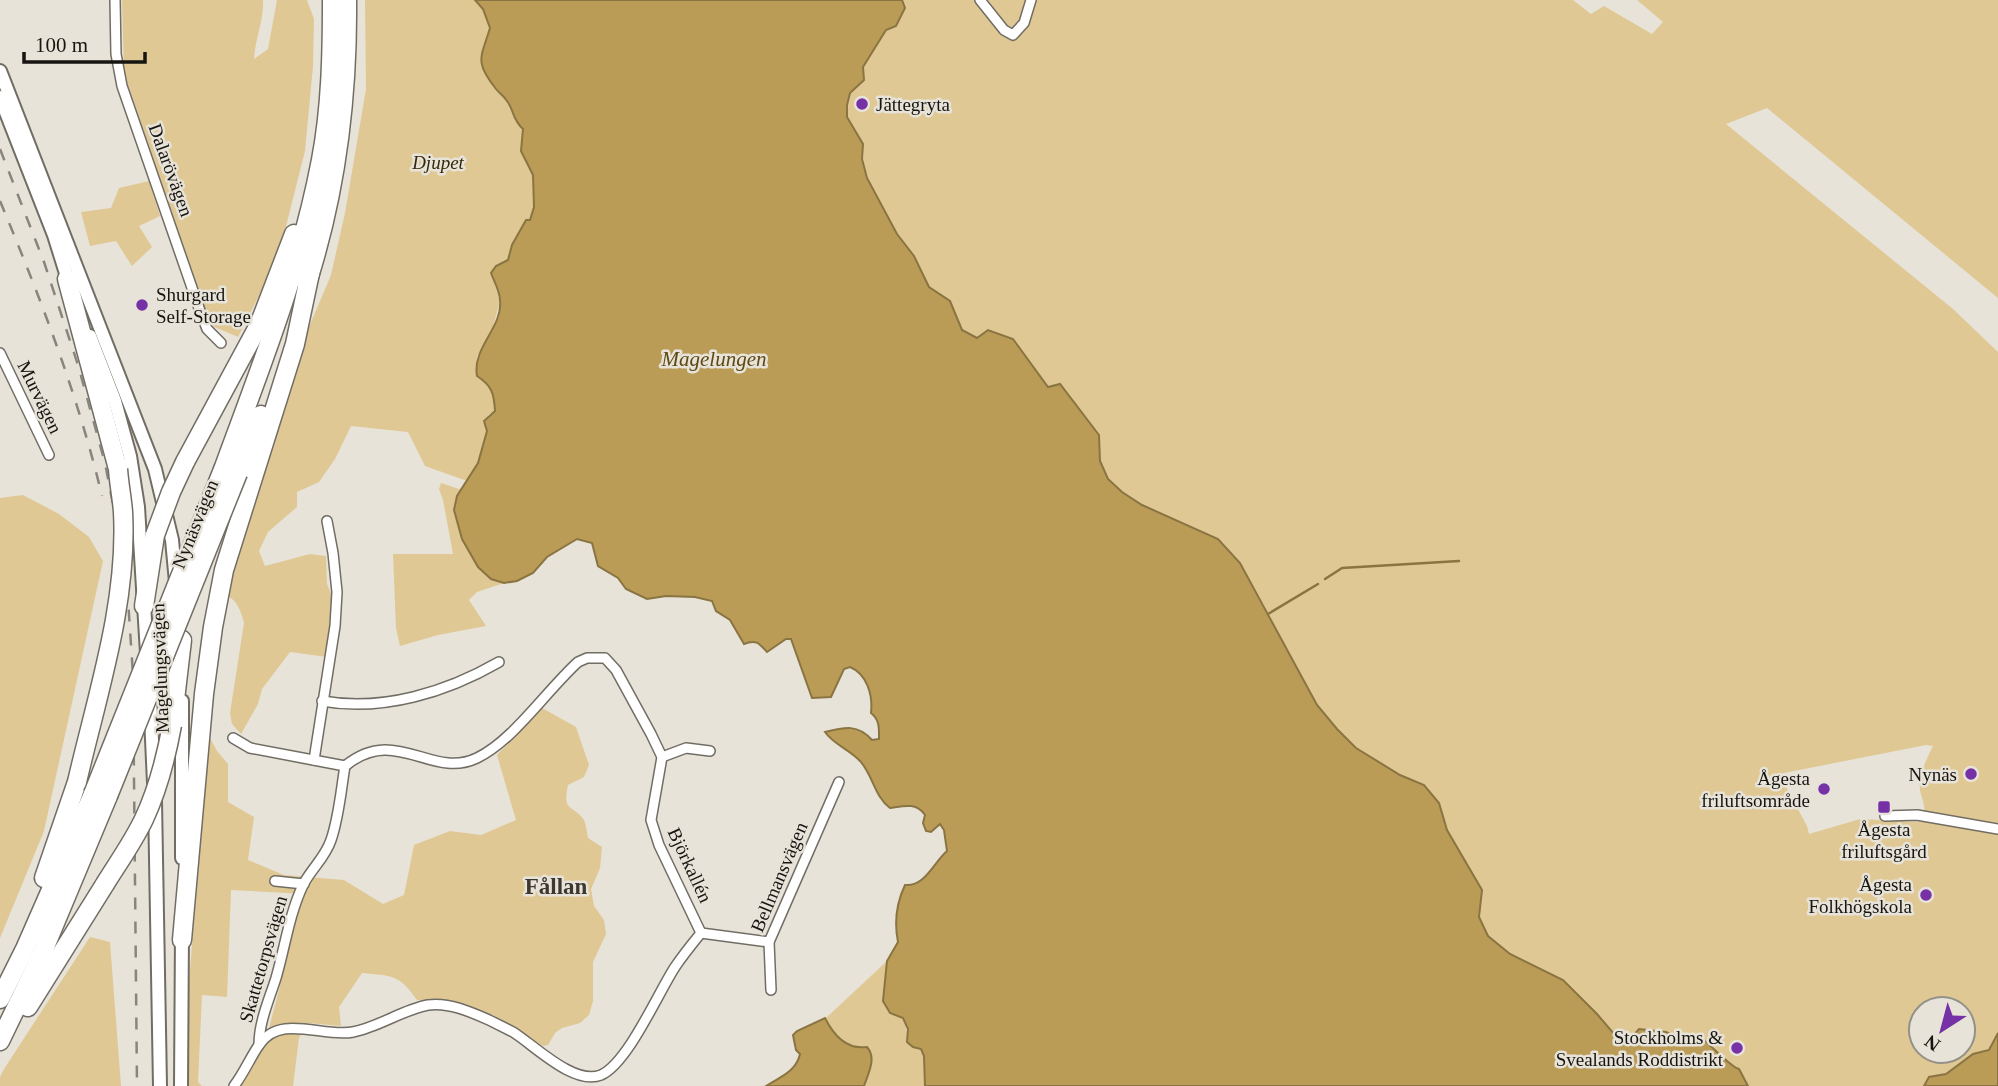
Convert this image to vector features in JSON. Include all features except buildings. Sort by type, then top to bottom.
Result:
[{"type":"highway","name":"Nynäsvägen","points":[[238,473],[295,269],[321,159],[328,113],[332,0]]},
{"type":"highway","name":"Nynäsvägen","points":[[0,1041],[43,954],[101,795],[238,473],[277,372],[310,273],[335,162],[347,50],[347,0]]},
{"type":"highway","points":[[144,606],[155,535],[170,492],[258,325],[277,281],[297,224],[328,113]]},
{"type":"highway","points":[[0,982],[50,863],[77,782],[115,619],[121,562],[123,513],[118,469],[67,279]]},
{"type":"highway","points":[[182,940],[204,694],[238,473]]},
{"type":"highway","points":[[0,1051],[143,821],[166,759],[182,640]]},
{"type":"highway","name":"Nynäsvägen","points":[[0,999],[101,795]]},
{"type":"street","name":"Dalarövägen","points":[[115,0],[116,54],[122,86],[207,329],[221,343]]},
{"type":"street","points":[[981,0],[1004,30],[1013,35],[1024,23],[1031,0]]},
{"type":"street","name":"Magelungsvägen","points":[[0,71],[155,469],[172,540],[182,640],[181,1086]]},
{"type":"street","name":"Magelungsvägen","points":[[0,97],[115,401],[130,456],[138,507],[156,823],[160,1086]]},
{"type":"street","name":"Murvägen","points":[[0,353],[49,456]]},
{"type":"street","points":[[314,760],[335,626],[337,593],[327,521]]},
{"type":"street","points":[[233,738],[250,748],[345,766],[356,757],[393,749],[446,764],[476,759],[493,748],[578,662],[597,657],[605,658],[616,670],[662,757],[686,748],[710,751]]},
{"type":"street","points":[[322,701],[339,704],[372,703],[415,697],[476,675],[499,662]]},
{"type":"street","name":"Björkallén","points":[[234,1086],[259,1045],[275,1031],[283,1028],[338,1035],[371,1027],[429,1005],[457,1007],[514,1032],[578,1074],[592,1077],[600,1075],[620,1060],[676,966],[701,933],[659,845],[651,820],[662,757]]},
{"type":"street","name":"Skattetorpsvägen","points":[[259,1045],[259,1035],[285,937],[304,884],[331,842],[345,766]]},
{"type":"street","name":"Bellmansvägen","points":[[771,990],[769,942],[839,782]]},
{"type":"street","points":[[1885,816],[1917,815],[1998,830]]},
{"type":"street","name":"Skattetorpsvägen","points":[[275,881],[304,884]]},
{"type":"street","points":[[701,933],[769,942]]},
{"type":"green space","points":[[122,0],[263,0],[254,59],[268,49],[277,0],[307,0],[314,19],[313,66],[305,151],[278,258],[238,337],[210,325],[124,73]]},
{"type":"green space","name":"Djupet","points":[[365,0],[475,0],[483,9],[490,28],[482,51],[497,91],[510,103],[511,112],[523,129],[521,151],[533,175],[534,207],[530,220],[526,220],[512,244],[508,260],[496,266],[491,273],[500,300],[492,331],[477,356],[477,376],[491,391],[495,411],[488,415],[478,463],[467,481],[425,466],[408,432],[351,426],[335,459],[319,482],[297,492],[297,507],[268,532],[259,551],[265,566],[310,554],[326,556],[327,584],[332,596],[327,657],[290,652],[262,689],[258,704],[241,734],[232,724],[230,713],[244,623],[235,602],[225,595],[244,512],[309,327],[331,275],[345,213],[366,89]]},
{"type":"green space","points":[[902,0],[1573,0],[1591,14],[1604,6],[1652,34],[1663,22],[1637,0],[1998,0],[1998,298],[1767,108],[1726,124],[1953,309],[1998,352],[1998,1033],[1989,1050],[1977,1053],[1977,995],[1907,995],[1907,1065],[1958,1065],[1946,1074],[1929,1077],[1924,1086],[1748,1086],[1739,1069],[1697,1035],[1679,1038],[1666,1032],[1640,1029],[1630,1039],[1620,1042],[1563,980],[1510,954],[1488,936],[1479,917],[1482,890],[1447,830],[1439,803],[1424,785],[1400,775],[1356,748],[1317,705],[1240,563],[1218,539],[1141,505],[1122,492],[1108,479],[1100,461],[1099,434],[1060,384],[1048,387],[1013,339],[977,338],[962,330],[950,301],[929,287],[914,256],[897,234],[867,178],[862,159],[863,144],[847,117],[849,93],[864,80],[863,67],[886,30],[897,26],[905,8]],"holes":[[[1926,745],[1933,746],[1920,779],[1924,808],[1922,822],[1860,819],[1809,834],[1779,774]]]},
{"type":"green space","points":[[149,181],[160,216],[139,226],[152,247],[132,266],[116,241],[90,246],[81,212],[111,208],[119,188]]},
{"type":"green space","points":[[441,483],[462,490],[457,496],[491,579],[504,583],[477,592],[469,600],[486,626],[438,635],[400,646],[396,628],[393,554],[453,554],[439,489]]},
{"type":"green space","points":[[23,495],[59,514],[89,537],[103,561],[44,831],[0,938],[0,498]]},
{"type":"green space","points":[[542,708],[576,727],[589,765],[584,777],[568,785],[566,800],[584,820],[588,838],[602,847],[600,868],[591,889],[594,906],[604,920],[606,934],[593,962],[593,1001],[589,1015],[580,1023],[562,1028],[555,1033],[548,1045],[543,1046],[493,1015],[439,1001],[417,1000],[405,985],[394,978],[362,973],[339,1007],[341,1026],[308,1023],[299,1038],[293,1086],[241,1086],[264,1047],[279,990],[288,939],[305,894],[231,890],[227,997],[202,995],[198,1082],[202,1086],[186,1086],[188,993],[200,852],[206,731],[228,764],[228,802],[254,817],[248,860],[284,875],[344,880],[383,904],[404,895],[414,845],[450,831],[481,835],[516,820],[497,755]]},
{"type":"green space","points":[[90,937],[110,942],[121,1086],[0,1086],[4,1069]]},
{"type":"green space","points":[[887,961],[883,1001],[902,1018],[907,1042],[920,1048],[924,1056],[925,1086],[864,1086],[872,1059],[835,1034],[826,1018]]},
{"type":"water","name":"Magelungen","points":[[475,0],[902,0],[905,8],[896,26],[886,30],[863,67],[864,80],[850,93],[847,117],[863,144],[862,159],[867,178],[897,234],[914,256],[929,287],[950,301],[962,330],[977,338],[988,330],[1013,339],[1048,387],[1060,384],[1099,435],[1100,461],[1108,479],[1142,505],[1218,539],[1240,563],[1317,705],[1356,748],[1400,775],[1424,785],[1439,803],[1447,830],[1482,890],[1479,917],[1488,936],[1510,954],[1563,980],[1620,1041],[1630,1039],[1639,1029],[1666,1032],[1679,1038],[1697,1035],[1739,1069],[1748,1086],[925,1086],[924,1056],[921,1049],[907,1042],[908,1029],[903,1018],[890,1013],[883,1001],[887,961],[898,942],[897,913],[902,892],[905,885],[912,885],[924,878],[947,851],[944,830],[940,824],[931,832],[926,831],[923,823],[925,815],[918,808],[890,808],[880,798],[860,761],[825,732],[851,728],[862,731],[872,740],[879,739],[879,728],[871,713],[870,692],[861,675],[850,667],[844,669],[831,697],[812,698],[791,639],[786,639],[767,652],[757,643],[744,644],[730,620],[716,611],[712,601],[695,597],[666,596],[647,599],[626,589],[618,578],[598,566],[592,543],[577,539],[547,557],[533,573],[517,581],[504,583],[491,579],[478,567],[462,539],[454,510],[457,496],[478,463],[487,431],[484,421],[495,411],[491,391],[477,376],[479,356],[500,310],[499,294],[491,273],[496,266],[508,260],[512,245],[526,220],[530,220],[534,207],[533,175],[521,151],[523,129],[506,99],[489,80],[482,65],[482,53],[490,28],[483,9]]},
{"type":"water","points":[[825,1018],[841,1040],[853,1046],[867,1047],[870,1051],[871,1066],[864,1086],[766,1086],[787,1073],[798,1060],[800,1054],[796,1050],[793,1035]]},
{"type":"water","points":[[1998,1033],[1998,1086],[1924,1086],[1929,1077],[1946,1074],[1958,1065],[1977,1065],[1977,1053],[1989,1050]]},
{"type":"waterway","points":[[1325,579],[1342,568],[1459,561]]},
{"type":"waterway","points":[[1268,614],[1318,584]]},
{"type":"railway","points":[[0,149],[44,262],[78,365],[105,463],[127,584],[133,675],[137,1086]]},
{"type":"railway","points":[[0,201],[57,347],[82,421],[102,496]]},
{"type":"place","name":"Jättegryta","points":[[862,104]]},
{"type":"place","name":"Shurgard Self-Storage","points":[[142,305]]},
{"type":"place","name":"Nynäs","points":[[1971,774]]},
{"type":"place","name":"Ågesta friluftsområde","points":[[1824,789]]},
{"type":"place","name":"Ågesta friluftsgård","points":[[1884,807]]},
{"type":"place","name":"Ågesta Folkhögskola","points":[[1926,895]]},
{"type":"place","name":"Stockholms & Svealands Roddistrikt","points":[[1737,1048]]},
{"type":"district","name":"Fållan","points":[[556,886]]}]
